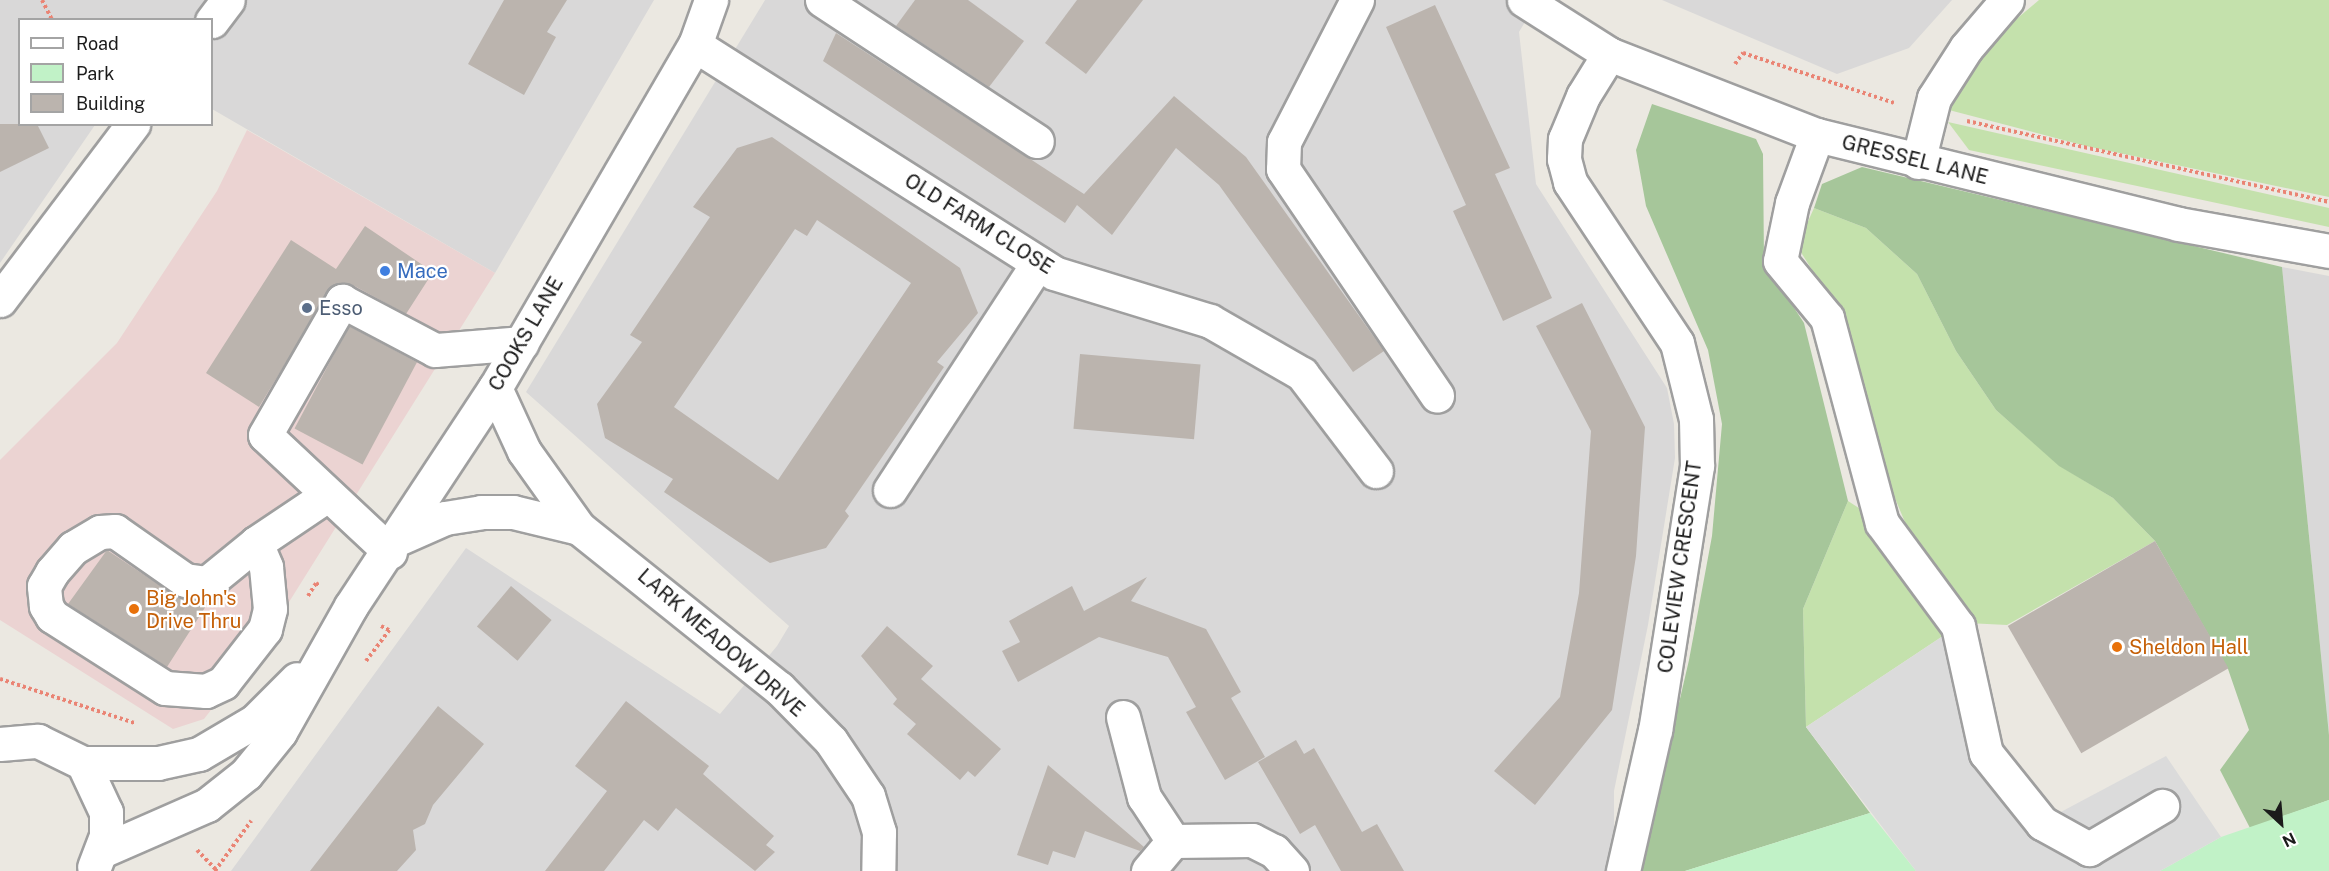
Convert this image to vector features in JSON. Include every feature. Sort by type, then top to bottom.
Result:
[{"type":"street","points":[[213,20],[228,0]]},
{"type":"street","name":"COOKS LANE","points":[[96,861],[207,805],[246,774],[280,732],[320,656],[395,545],[522,343],[695,45],[711,0]]},
{"type":"street","points":[[822,0],[1037,141]]},
{"type":"street","points":[[1357,0],[1284,142],[1283,169],[1437,396]]},
{"type":"street","name":"GRESSEL LANE","points":[[1524,0],[1609,54],[1713,98],[1817,135],[1918,162],[2178,224],[2329,251]]},
{"type":"street","points":[[1918,162],[1934,98],[1965,48],[2007,0]]},
{"type":"street","name":"OLD FARM CLOSE","points":[[695,45],[1054,273],[1210,321],[1302,374],[1376,471]]},
{"type":"street","name":"COLEVIEW CRESCENT","points":[[1609,54],[1583,96],[1565,139],[1564,159],[1570,182],[1677,343],[1688,371],[1697,454],[1655,730],[1623,871]]},
{"type":"street","points":[[0,300],[131,126]]},
{"type":"street","points":[[1817,135],[1792,203],[1780,261],[1827,318],[1882,523],[1958,626],[1986,753],[2042,823],[2089,849],[2162,806]]},
{"type":"street","points":[[890,490],[1038,263]]},
{"type":"street","points":[[395,545],[326,496],[265,435],[342,301],[435,350],[522,343]]},
{"type":"street","name":"LARK MEADOW DRIVE","points":[[495,388],[524,451],[579,528],[779,688],[831,741],[868,796],[879,832],[878,871]]},
{"type":"street","points":[[256,543],[267,578],[270,609],[265,629],[223,683],[206,691],[165,688],[52,616],[46,606],[44,586],[52,572],[72,548],[100,532],[115,531],[185,580],[207,583],[256,543],[326,496]]},
{"type":"street","name":"LARK MEADOW DRIVE","points":[[395,545],[445,518],[481,512],[513,512],[579,528]]},
{"type":"street","name":"COOKS LANE","points":[[0,744],[38,741],[83,763],[158,763],[199,754],[255,721],[320,656]]},
{"type":"street","points":[[1123,717],[1144,797],[1173,841]]},
{"type":"street","name":"COOKS LANE","points":[[83,763],[106,812],[96,861]]},
{"type":"street","points":[[1148,871],[1173,841],[1233,839],[1252,840],[1274,851],[1292,871]]},
{"type":"path","points":[[42,0],[51,18]]},
{"type":"path","points":[[1713,98],[1743,53],[1903,105]]},
{"type":"path","points":[[1955,118],[2329,202]]},
{"type":"path","points":[[197,850],[216,870]]},
{"type":"shaded area","points":[[0,0],[654,0],[495,273],[213,110],[213,18],[18,18],[18,126],[94,126],[0,263]]},
{"type":"shaded area","points":[[765,0],[1538,0],[1519,32],[1536,184],[1667,388],[1674,424],[1675,458],[1648,625],[1614,791],[1614,871],[231,871],[466,548],[720,714],[777,646],[789,626],[526,392]]},
{"type":"shaded area","points":[[1662,0],[1952,0],[1909,48],[1837,74]]},
{"type":"shaded area","points":[[247,130],[495,273],[264,642],[204,719],[173,729],[0,620],[0,460],[117,343],[217,191]]},
{"type":"shaded area","points":[[2282,267],[2329,276],[2329,735]]},
{"type":"shaded area","points":[[1958,626],[1986,753],[2042,822],[2166,756],[2221,837],[2160,871],[1916,871],[1806,727]]},
{"type":"green space","points":[[2039,0],[2329,0],[2329,197],[2086,146],[1949,110],[1982,48]]},
{"type":"green space","points":[[1652,104],[1756,139],[1763,154],[1764,262],[1804,323],[1848,501],[1803,609],[1806,727],[1870,813],[1685,871],[1640,871],[1689,660],[1712,536],[1722,424],[1708,350],[1646,206],[1636,150]]},
{"type":"green space","points":[[1948,122],[2329,208],[2329,227],[1969,150]]},
{"type":"green space","points":[[1862,167],[2282,267],[2329,735],[2329,800],[2250,828],[2220,770],[2249,730],[2228,669],[2155,541],[2113,498],[2059,466],[1996,410],[1956,351],[1917,274],[1866,228],[1814,208],[1822,184]]},
{"type":"green space","points":[[1814,208],[1866,228],[1917,274],[1956,351],[1996,410],[2060,466],[2113,498],[2155,541],[2007,625],[1967,623],[1907,527],[1889,484],[1848,327],[1797,246]]},
{"type":"green space","points":[[1848,501],[1882,523],[1958,626],[1806,727],[1803,609]]},
{"type":"green space","points":[[2329,800],[2329,871],[2160,871],[2221,837]]},
{"type":"green space","points":[[1870,813],[1916,871],[1685,871]]},
{"type":"building","points":[[504,0],[567,0],[547,32],[556,37],[524,95],[468,64]]},
{"type":"building","points":[[915,0],[968,0],[1024,41],[989,87],[896,26]]},
{"type":"building","points":[[1077,0],[1143,0],[1086,74],[1045,43]]},
{"type":"building","points":[[1435,5],[1510,168],[1495,174],[1552,298],[1503,321],[1453,211],[1466,205],[1386,27]]},
{"type":"building","points":[[836,33],[1084,194],[1174,96],[1246,157],[1384,351],[1353,372],[1219,185],[1176,148],[1112,235],[1077,205],[1065,223],[823,61]]},
{"type":"building","points":[[0,124],[38,126],[49,148],[0,172]]},
{"type":"building","points":[[772,137],[960,268],[978,313],[937,362],[944,367],[845,511],[849,516],[826,548],[770,563],[664,492],[673,479],[605,438],[597,404],[642,342],[630,335],[710,217],[693,207],[737,148]],"holes":[[[817,220],[911,283],[778,480],[674,407],[795,229],[807,236]]]},
{"type":"building","points":[[365,226],[433,272],[406,314],[351,284],[333,285],[259,407],[206,373],[291,240],[336,269]]},
{"type":"building","points":[[1582,303],[1645,427],[1636,556],[1612,710],[1535,805],[1494,771],[1560,697],[1579,593],[1591,431],[1536,326]]},
{"type":"building","points":[[349,326],[417,362],[363,465],[295,428]]},
{"type":"building","points":[[1080,354],[1201,365],[1194,439],[1073,429]]},
{"type":"building","name":"Sheldon Hall","points":[[2155,541],[2228,668],[2081,753],[2008,626]]},
{"type":"building","name":"Big John's Drive Thru","points":[[107,550],[174,595],[206,606],[167,667],[68,604]]},
{"type":"building","points":[[1147,577],[1131,601],[1206,629],[1241,692],[1231,698],[1265,757],[1225,780],[1186,712],[1196,707],[1168,657],[1099,637],[1018,682],[1002,651],[1020,642],[1009,621],[1072,586],[1084,611]]},
{"type":"building","points":[[511,586],[552,620],[518,661],[477,627]]},
{"type":"building","points":[[887,626],[933,666],[921,679],[1001,749],[975,777],[968,771],[960,780],[907,734],[916,724],[893,704],[897,699],[861,656]]},
{"type":"building","points":[[626,701],[709,766],[703,774],[774,836],[766,845],[775,852],[755,871],[676,808],[658,831],[644,820],[604,871],[545,871],[607,791],[575,766]]},
{"type":"building","points":[[438,706],[484,744],[433,805],[425,824],[413,830],[416,850],[397,871],[310,871]]},
{"type":"building","points":[[1296,740],[1304,754],[1314,748],[1362,832],[1377,824],[1404,871],[1341,871],[1315,825],[1300,834],[1258,762]]},
{"type":"building","points":[[1048,765],[1144,847],[1140,851],[1085,831],[1075,858],[1053,851],[1048,865],[1017,855]]},
{"type":"place","name":"Mace","points":[[385,271]]},
{"type":"place","name":"Esso","points":[[307,308]]},
{"type":"place","name":"Big John's Drive Thru","points":[[134,609]]},
{"type":"place","name":"Sheldon Hall","points":[[2117,647]]}]
